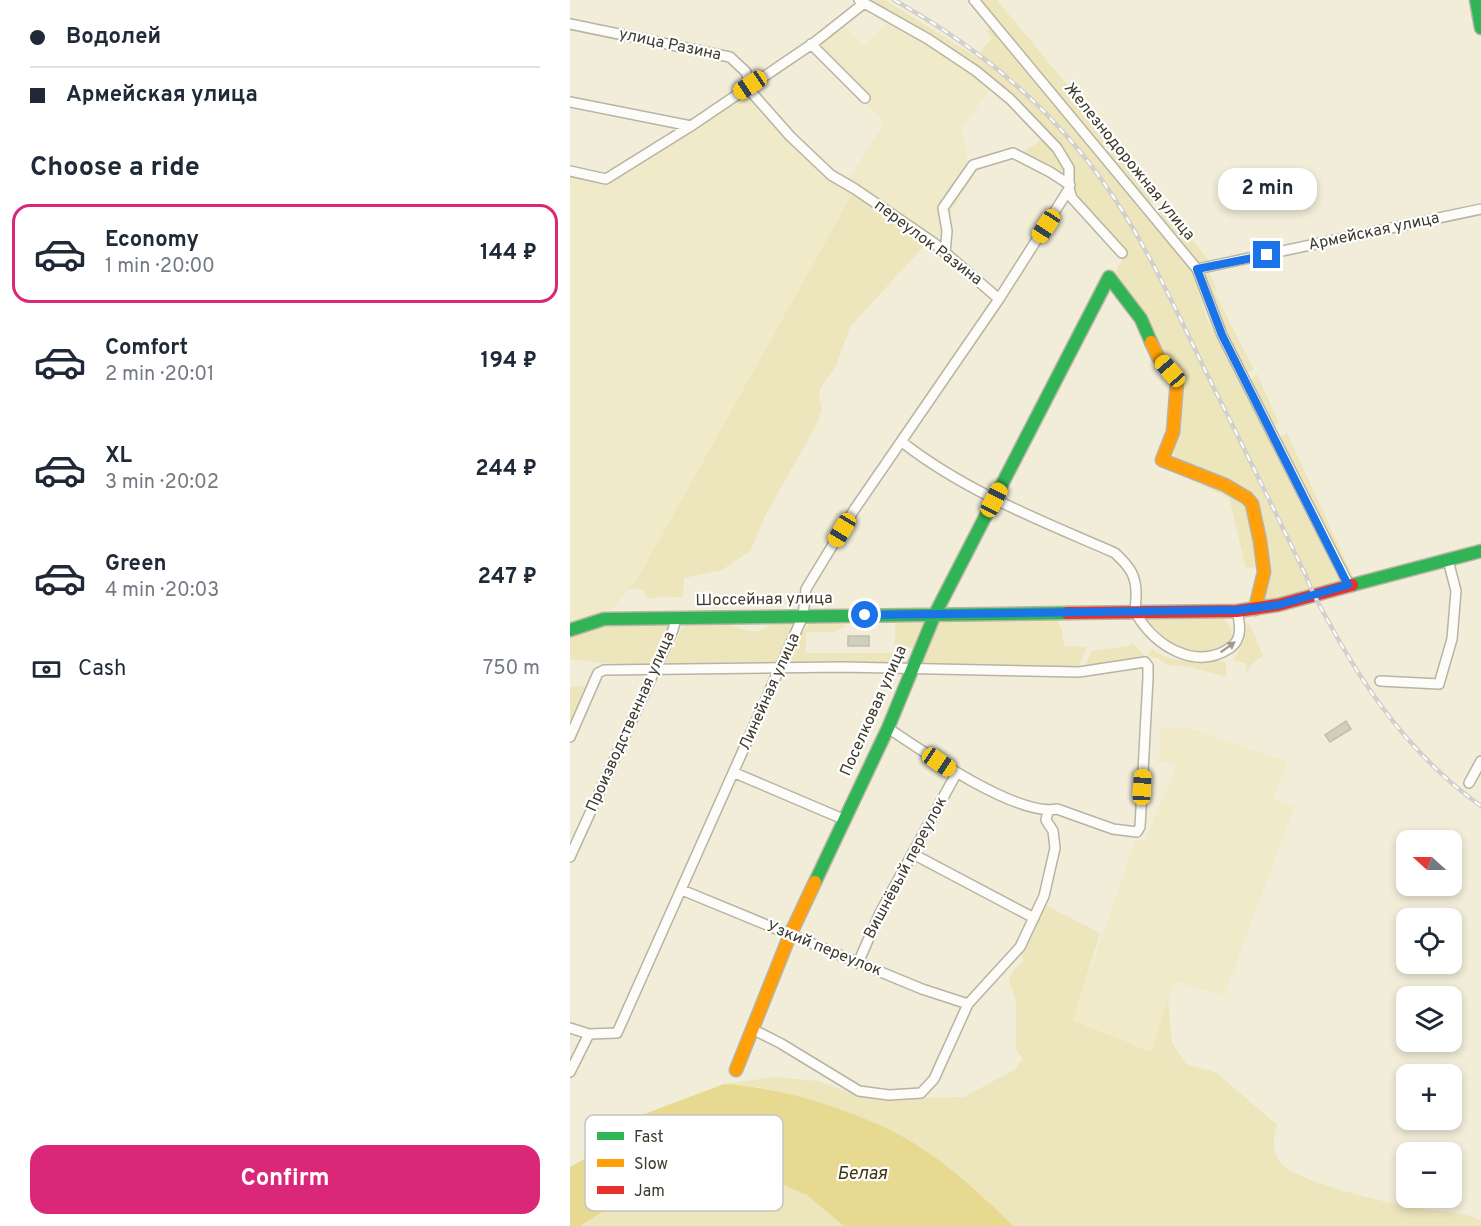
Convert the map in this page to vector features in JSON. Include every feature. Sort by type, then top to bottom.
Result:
[{"type":"street","name":"Железнодорожная улица","points":[[974,0],[1197,269],[1222,335],[1348,585]]},
{"type":"street","points":[[1476,0],[1481,28]]},
{"type":"street","points":[[570,171],[606,179],[691,126],[812,44],[861,2],[938,45],[976,71],[1010,99],[1058,148],[1069,168],[1070,187],[1080,207],[1122,253]]},
{"type":"street","name":"улица Разина","points":[[570,24],[730,57],[746,72],[753,94],[790,136],[831,175],[855,189]]},
{"type":"street","points":[[812,44],[865,98]]},
{"type":"street","points":[[570,102],[691,126]]},
{"type":"street","points":[[945,253],[947,231],[943,208],[973,165],[1013,153],[1050,172],[1070,187]]},
{"type":"street","name":"Линейная улица","points":[[589,1034],[617,1033],[735,773],[803,616],[806,589],[854,510],[999,299],[1070,187]]},
{"type":"street","name":"переулок Разина","points":[[855,189],[945,253],[999,299]]},
{"type":"street","name":"Армейская улица","points":[[1197,269],[1481,209]]},
{"type":"street","name":"Поселковая улица","points":[[736,1070],[790,935],[888,728],[935,614],[1109,278],[1141,319],[1158,357],[1177,382],[1175,425],[1171,445],[1162,460],[1236,489],[1249,498],[1252,504],[1264,567],[1263,580],[1255,594],[1255,609]]},
{"type":"street","points":[[902,442],[922,458],[994,500],[1115,554],[1131,568],[1136,583],[1136,612],[1153,636],[1173,652],[1207,657],[1234,646],[1240,635],[1238,610]]},
{"type":"street","name":"Шоссейная улица","points":[[572,627],[604,619],[1255,609],[1278,605],[1481,551]]},
{"type":"street","points":[[1380,681],[1439,684],[1452,639],[1456,591],[1448,560]]},
{"type":"street","name":"Производственная улица","points":[[570,857],[673,630],[676,618]]},
{"type":"street","points":[[570,737],[598,673],[604,670],[780,668],[1079,672],[1145,662],[1148,666],[1148,678],[1140,827],[1137,832],[1113,829],[1057,809],[1048,811],[1015,801],[956,774],[888,728]]},
{"type":"street","points":[[1469,783],[1481,761]]},
{"type":"street","points":[[735,773],[843,819]]},
{"type":"street","name":"Вишнёвый переулок","points":[[858,963],[880,913],[956,774]]},
{"type":"street","points":[[752,1029],[780,1043],[859,1091],[889,1095],[921,1092],[934,1079],[968,1004],[1020,947],[1044,896],[1055,848],[1053,831],[1046,819],[1048,811]]},
{"type":"street","points":[[913,854],[1034,918]]},
{"type":"street","name":"Узкий переулок","points":[[682,890],[858,963],[968,1004]]},
{"type":"street","points":[[570,1028],[589,1034],[570,1072]]},
{"type":"shaded area","points":[[871,0],[885,0],[976,57],[992,38],[986,31],[991,28],[1148,220],[1191,267],[1207,319],[1235,373],[1239,375],[1243,383],[1241,385],[1298,491],[1342,582],[1264,600],[1260,593],[1269,580],[1269,573],[1253,501],[1179,464],[1174,457],[1181,401],[1179,372],[1167,365],[1129,296],[1128,289],[1125,291],[1114,275],[1125,254],[1074,195],[1065,155],[976,67]]},
{"type":"shaded area","points":[[980,0],[997,0],[1113,140],[1103,148],[1098,143]]},
{"type":"shaded area","points":[[892,18],[993,85],[961,129],[972,178],[934,243],[855,189],[638,578],[604,619],[570,630],[570,171],[607,179],[750,85],[790,136],[846,183],[884,123],[815,42],[841,22],[864,46]]},
{"type":"shaded area","points":[[1044,138],[1059,156],[1065,177],[1022,153]]},
{"type":"shaded area","points":[[1112,147],[1158,199],[1149,206],[1105,153]]},
{"type":"shaded area","points":[[855,189],[934,243],[923,247],[850,327],[836,366],[820,389],[822,410],[816,426],[766,514],[751,550],[722,570],[684,578],[683,597],[647,598],[643,590],[629,589],[638,578]]},
{"type":"shaded area","points":[[1158,206],[1184,237],[1188,234],[1210,262],[1197,263],[1154,213]]},
{"type":"shaded area","points":[[1205,270],[1208,271],[1217,290],[1214,291],[1254,370],[1246,373],[1224,332],[1203,274]]},
{"type":"shaded area","points":[[1257,374],[1279,423],[1271,425],[1250,384],[1252,378]]},
{"type":"shaded area","points":[[1287,433],[1354,579],[1348,576],[1283,446],[1281,436]]},
{"type":"shaded area","points":[[1204,480],[1249,502],[1259,567],[1246,568],[1229,498],[1201,485]]},
{"type":"shaded area","points":[[1057,618],[1062,630],[1064,646],[1087,647],[1080,664],[1075,668],[924,663],[921,660],[935,625],[939,622]]},
{"type":"shaded area","points":[[1222,618],[1231,629],[1230,642],[1217,650],[1205,651],[1185,650],[1175,646],[1163,638],[1147,620]]},
{"type":"shaded area","points":[[791,622],[796,629],[775,666],[665,664],[682,628],[687,625],[728,624],[748,631],[759,631],[772,624]]},
{"type":"shaded area","points":[[838,622],[847,626],[833,632],[806,632],[806,653],[895,653],[907,657],[909,662],[907,665],[787,665],[799,638],[809,624]]},
{"type":"shaded area","points":[[898,622],[922,623],[922,636],[914,648],[895,645],[895,626]]},
{"type":"shaded area","points":[[1247,622],[1263,656],[1246,672],[1246,663],[1233,661],[1245,640]]},
{"type":"shaded area","points":[[661,624],[667,626],[664,642],[655,658],[647,665],[570,659],[570,635],[592,628]]},
{"type":"shaded area","points":[[1131,642],[1144,655],[1144,659],[1087,667],[1091,651],[1130,646]]},
{"type":"shaded area","points":[[1151,649],[1161,655],[1179,660],[1226,662],[1226,677],[1190,667],[1168,665],[1148,656]]},
{"type":"shaded area","points":[[570,687],[586,687],[585,692],[570,725]]},
{"type":"shaded area","points":[[1161,728],[1190,728],[1287,762],[1273,799],[1294,807],[1224,996],[1175,981],[1151,1052],[1073,1019],[1136,839],[1144,842],[1178,764],[1159,762]]},
{"type":"shaded area","points":[[1045,905],[1100,933],[1073,1020],[1151,1052],[1168,1000],[1172,1043],[1186,1064],[1217,1073],[1277,1125],[1274,1138],[1275,1152],[1279,1161],[1288,1169],[1323,1184],[1396,1204],[1396,1208],[1416,1208],[1468,1215],[1481,1221],[1481,1226],[1012,1226],[975,1189],[921,1147],[831,1106],[761,1087],[724,1084],[775,1077],[818,1081],[858,1096],[964,1097],[1014,1070],[1023,1059],[1016,1049],[1016,1001],[1009,980],[1015,968],[1024,962],[1020,951]]},
{"type":"shaded area","points":[[783,1183],[813,1199],[844,1226],[580,1226],[604,1211],[783,1211]]},
{"type":"water","name":"Белая","points":[[724,1084],[773,1091],[827,1105],[879,1125],[923,1149],[981,1195],[1013,1226],[844,1226],[807,1195],[783,1185],[783,1115],[642,1115]]},
{"type":"water","name":"Белая","points":[[584,1159],[585,1211],[604,1211],[580,1226],[570,1226],[570,1167]]},
{"type":"building","points":[[848,636],[869,636],[869,646],[848,646]]},
{"type":"building","points":[[1346,721],[1351,729],[1330,742],[1325,735]]},
{"type":"railway","points":[[894,0],[943,29],[1011,81],[1071,141],[1110,192],[1159,276],[1316,600],[1351,661],[1382,708],[1418,751],[1481,806]]},
{"type":"traffic: fast","points":[[1476,0],[1481,28]]},
{"type":"traffic: fast","points":[[815,882],[888,728],[935,614],[1109,277],[1141,319],[1151,342]]},
{"type":"traffic: fast","points":[[1352,585],[1481,551]]},
{"type":"traffic: fast","points":[[570,630],[604,619],[1067,613]]},
{"type":"traffic: slow","points":[[1151,342],[1158,357],[1177,382],[1173,432],[1162,460],[1225,485],[1247,498],[1252,504],[1264,572],[1255,609]]},
{"type":"traffic: slow","points":[[736,1070],[790,935],[815,882]]},
{"type":"traffic: jam","points":[[1067,613],[1237,611],[1278,605],[1352,585]]},
{"type":"route","points":[[865,615],[1117,613],[1255,609],[1278,605],[1348,585],[1222,335],[1197,269],[1267,255]]}]
